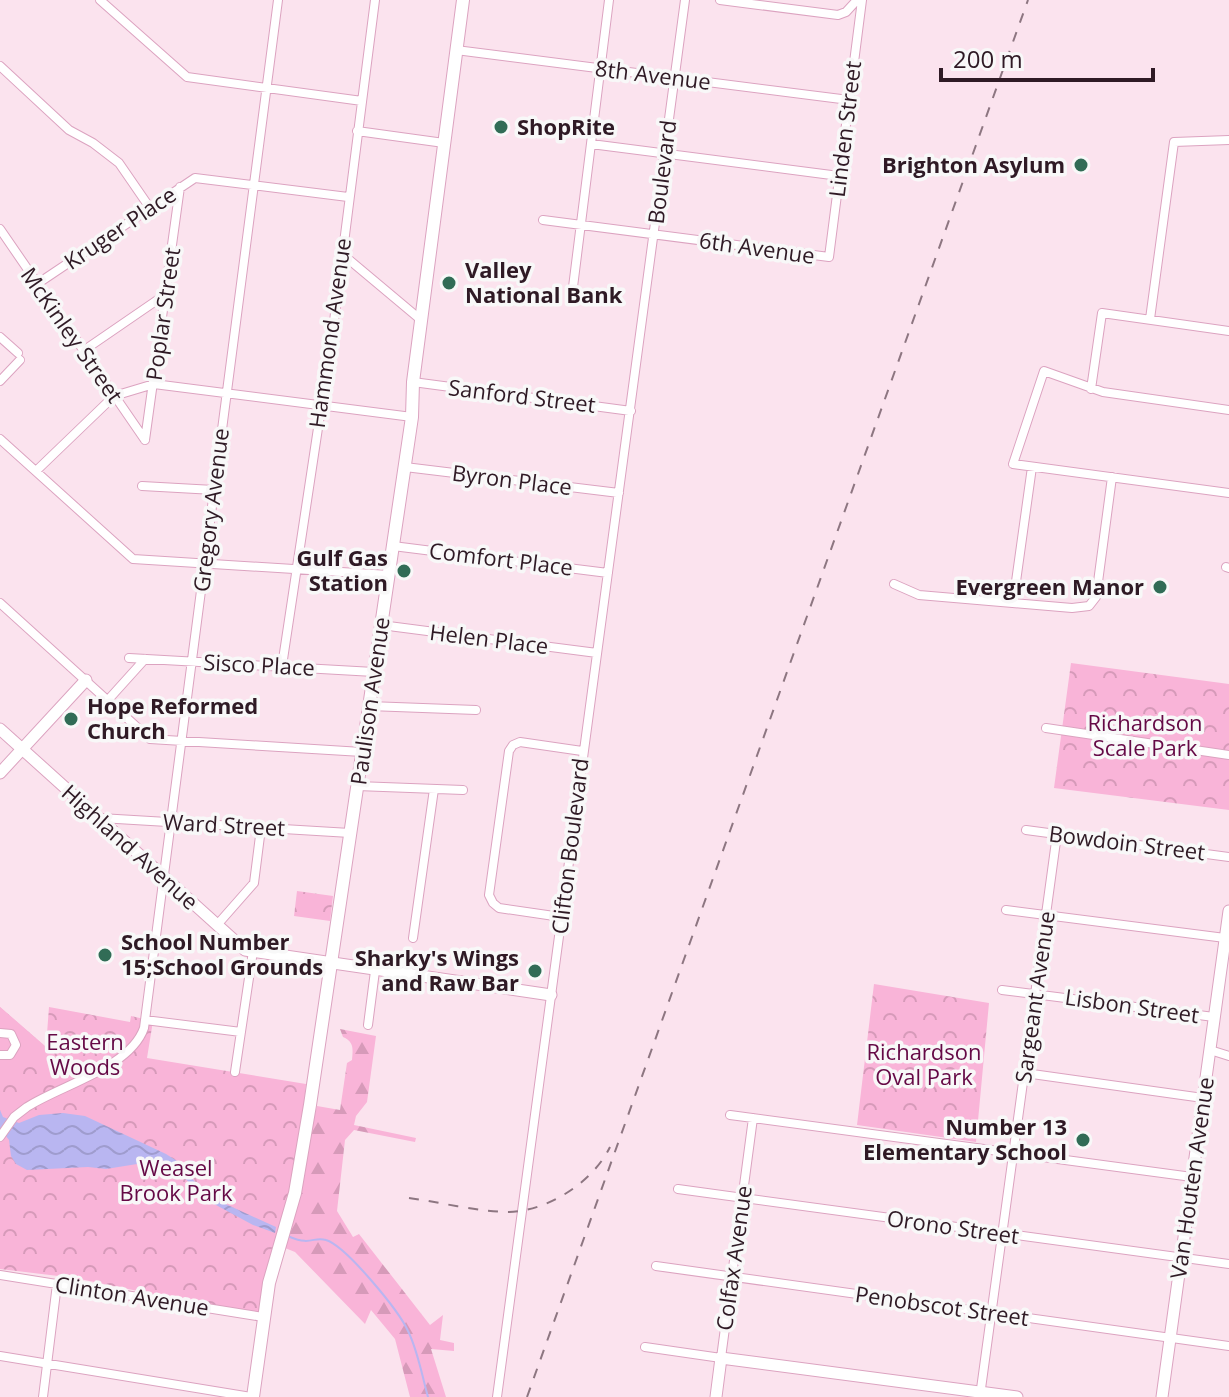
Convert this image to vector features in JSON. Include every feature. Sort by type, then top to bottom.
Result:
[{"type":"main road","name":"Paulison Avenue","points":[[252,1397],[273,1268],[295,1193],[332,962],[412,417],[413,382],[463,0]]},
{"type":"street","points":[[100,0],[183,74],[362,101]]},
{"type":"street","name":"Gregory Avenue","points":[[145,1020],[278,0]]},
{"type":"street","name":"Hammond Avenue","points":[[282,666],[321,405],[375,0]]},
{"type":"street","points":[[573,287],[609,0]]},
{"type":"street","name":"Boulevard","points":[[646,296],[685,0]]},
{"type":"street","points":[[720,0],[838,15],[860,0]]},
{"type":"street","name":"Linden Street","points":[[829,257],[860,0]]},
{"type":"street","name":"8th Avenue","points":[[456,50],[849,100]]},
{"type":"street","points":[[0,66],[69,130],[119,163],[150,208]]},
{"type":"street","points":[[357,131],[444,143]]},
{"type":"street","points":[[1150,319],[1174,142],[1229,140]]},
{"type":"street","points":[[591,144],[839,176]]},
{"type":"street","name":"Kruger Place","points":[[37,284],[195,178],[348,197]]},
{"type":"street","name":"Poplar Street","points":[[145,440],[180,187]]},
{"type":"street","name":"6th Avenue","points":[[543,220],[829,257]]},
{"type":"street","name":"McKinley Street","points":[[0,229],[145,440]]},
{"type":"street","points":[[341,253],[421,320]]},
{"type":"street","points":[[83,351],[166,294]]},
{"type":"street","name":"Clifton Boulevard","points":[[497,1397],[582,751],[646,296]]},
{"type":"street","points":[[1091,389],[1102,313],[1229,330]]},
{"type":"street","points":[[0,337],[19,356],[0,381]]},
{"type":"street","points":[[1229,410],[1091,389],[1044,371],[1013,464],[1229,493]]},
{"type":"street","name":"Sanford Street","points":[[413,382],[631,411]]},
{"type":"street","points":[[36,471],[114,396],[154,384],[412,417]]},
{"type":"street","points":[[0,439],[133,559],[389,575]]},
{"type":"street","name":"Byron Place","points":[[405,467],[619,493]]},
{"type":"street","points":[[1013,603],[1032,467]]},
{"type":"street","points":[[894,584],[919,595],[1083,608],[1093,602],[1112,477]]},
{"type":"street","points":[[142,486],[214,490]]},
{"type":"street","name":"Comfort Place","points":[[393,546],[608,573]]},
{"type":"street","points":[[0,603],[150,739],[362,752]]},
{"type":"street","name":"Helen Place","points":[[381,625],[597,653]]},
{"type":"street","name":"Sisco Place","points":[[129,658],[374,672]]},
{"type":"street","points":[[108,700],[145,659]]},
{"type":"street","points":[[0,773],[86,680]]},
{"type":"street","points":[[369,706],[476,710]]},
{"type":"street","points":[[1046,728],[1229,755]]},
{"type":"street","name":"Highland Avenue","points":[[0,729],[245,950],[551,995]]},
{"type":"street","points":[[561,917],[499,908],[489,895],[509,751],[520,742],[582,751]]},
{"type":"street","points":[[357,786],[463,790]]},
{"type":"street","points":[[413,938],[434,789]]},
{"type":"street","name":"Ward Street","points":[[99,818],[350,833]]},
{"type":"street","points":[[217,925],[254,883],[261,828]]},
{"type":"street","name":"Bowdoin Street","points":[[1026,830],[1229,857]]},
{"type":"street","name":"Sargeant Avenue","points":[[980,1395],[1057,834]]},
{"type":"street","points":[[1006,910],[1225,938]]},
{"type":"street","name":"Van Houten Avenue","points":[[1162,1397],[1214,1017],[1224,981],[1229,911]]},
{"type":"street","points":[[235,1072],[253,951]]},
{"type":"street","points":[[368,1025],[375,971]]},
{"type":"street","name":"Lisbon Street","points":[[1002,990],[1214,1017]]},
{"type":"street","points":[[0,1137],[14,1117],[35,1101],[123,1056],[136,1044],[145,1020],[241,1032]]},
{"type":"street","points":[[0,1033],[11,1034],[16,1045],[10,1055],[0,1055]]},
{"type":"street","points":[[1210,1050],[1229,1056]]},
{"type":"street","points":[[1025,1073],[1203,1098]]},
{"type":"street","points":[[730,1115],[1192,1177]]},
{"type":"street","name":"Colfax Avenue","points":[[716,1397],[753,1118]]},
{"type":"street","name":"Orono Street","points":[[678,1189],[1229,1264]]},
{"type":"street","name":"Penobscot Street","points":[[656,1266],[1229,1346]]},
{"type":"street","name":"Clinton Avenue","points":[[0,1275],[263,1317]]},
{"type":"street","points":[[43,1397],[57,1284]]},
{"type":"street","points":[[645,1347],[980,1395],[1017,1397]]},
{"type":"street","points":[[0,1356],[252,1397]]},
{"type":"green space","name":"Richardson Scale Park","points":[[1071,663],[1229,684],[1229,810],[1054,788]]},
{"type":"green space","points":[[297,891],[333,896],[330,921],[294,916]]},
{"type":"green space","name":"Richardson Oval Park","points":[[874,984],[989,1003],[976,1142],[857,1125]]},
{"type":"green space","name":"Weasel Brook Park","points":[[0,1007],[46,1047],[49,1007],[130,1022],[131,1016],[153,1021],[147,1058],[306,1084],[295,1193],[263,1317],[75,1278],[0,1269]]},
{"type":"green space","points":[[0,1007],[46,1047],[46,1057],[0,1057]]},
{"type":"green space","points":[[340,1029],[376,1036],[367,1102],[356,1116],[354,1125],[416,1138],[415,1142],[354,1130],[345,1140],[337,1211],[353,1237],[359,1234],[430,1325],[443,1315],[440,1340],[454,1343],[454,1351],[431,1349],[446,1397],[410,1397],[395,1339],[371,1310],[365,1324],[295,1252],[280,1246],[317,1106],[340,1110],[347,1063],[352,1060],[353,1052],[351,1043],[343,1037]]},
{"type":"water","points":[[0,1110],[3,1117],[19,1123],[39,1115],[63,1113],[85,1116],[166,1154],[177,1161],[201,1189],[219,1201],[276,1227],[275,1233],[253,1225],[203,1198],[173,1165],[162,1160],[106,1169],[27,1170],[16,1164],[11,1156],[9,1140],[0,1128]]},
{"type":"waterway","points":[[290,1237],[303,1241],[326,1240],[346,1254],[371,1280],[408,1331],[428,1397]]},
{"type":"railway","points":[[527,1397],[1028,0]]},
{"type":"railway","points":[[409,1198],[485,1210],[524,1210],[554,1200],[581,1183],[593,1172],[610,1147]]},
{"type":"place","name":"ShopRite","points":[[501,127]]},
{"type":"place","name":"Brighton Asylum","points":[[1081,165]]},
{"type":"place","name":"Valley National Bank","points":[[449,283]]},
{"type":"place","name":"Gulf Gas Station","points":[[404,571]]},
{"type":"place","name":"Evergreen Manor","points":[[1160,587]]},
{"type":"place","name":"Hope Reformed Church","points":[[71,719]]},
{"type":"place","name":"School Number 15;School Grounds","points":[[105,955]]},
{"type":"place","name":"Sharky's Wings and Raw Bar","points":[[535,971]]},
{"type":"place","name":"Number 13 Elementary School","points":[[1083,1140]]},
{"type":"park label","name":"Eastern Woods","points":[[85,1054]]}]
